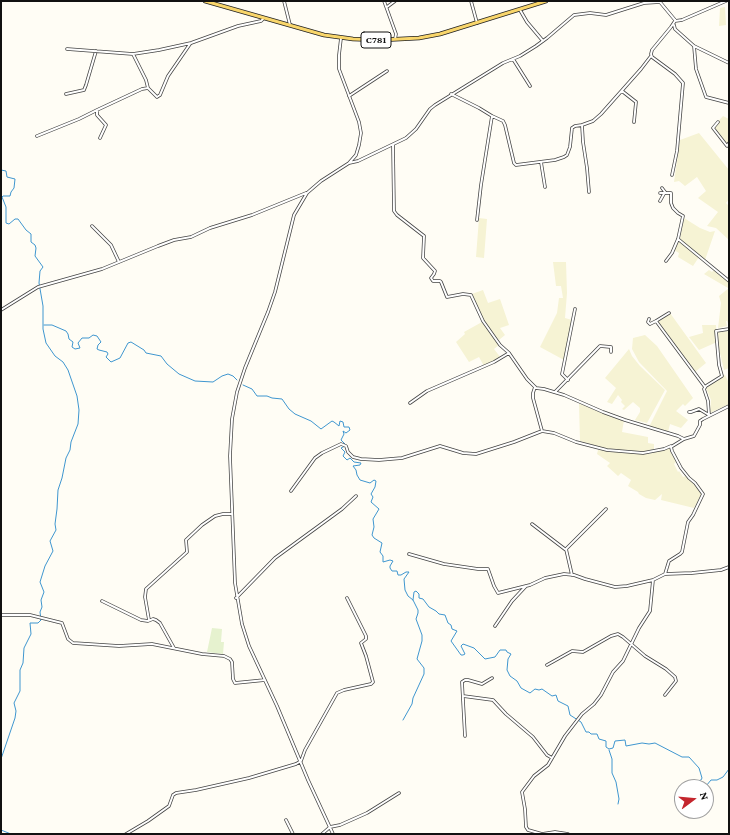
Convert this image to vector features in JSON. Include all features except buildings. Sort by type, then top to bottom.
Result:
[{"type":"main road","name":"C781","points":[[205,1],[263,19],[324,35],[366,40],[395,40],[435,35],[546,1]]},
{"type":"street","points":[[284,1],[290,26]]},
{"type":"street","points":[[384,1],[396,34],[395,40]]},
{"type":"street","points":[[387,7],[395,1]]},
{"type":"street","points":[[471,1],[477,23]]},
{"type":"street","points":[[349,163],[358,161],[409,136],[432,107],[451,94],[536,46],[574,16],[590,13],[606,15],[644,3],[660,1],[675,21],[674,28],[693,45],[729,63]]},
{"type":"street","points":[[451,94],[503,122],[515,165],[559,159],[566,156],[570,147],[572,128],[597,118],[651,56],[652,50],[675,21],[682,20],[726,1]]},
{"type":"street","points":[[520,10],[527,22],[543,41]]},
{"type":"street","points":[[67,49],[133,54],[191,44],[238,26],[261,21],[263,19]]},
{"type":"street","points":[[333,834],[248,642],[236,598],[234,583],[230,442],[232,419],[241,378],[268,312],[293,218],[299,204],[307,193],[349,163],[358,149],[361,133],[358,119],[339,70],[341,38]]},
{"type":"street","points":[[133,54],[146,80],[148,88],[156,96],[159,96],[168,76],[191,44]]},
{"type":"street","points":[[693,45],[696,69],[705,96],[729,103]]},
{"type":"street","points":[[66,94],[84,90],[96,51]]},
{"type":"street","points":[[651,56],[675,74],[683,83],[677,151],[672,175]]},
{"type":"street","points":[[513,59],[530,86]]},
{"type":"street","points":[[349,96],[387,71]]},
{"type":"street","points":[[37,136],[148,88]]},
{"type":"street","points":[[622,91],[636,102],[634,122]]},
{"type":"street","points":[[96,110],[97,115],[106,125],[100,138]]},
{"type":"street","points":[[478,220],[481,185],[492,116]]},
{"type":"street","points":[[718,122],[712,128],[727,146],[729,143]]},
{"type":"street","points":[[582,125],[588,192]]},
{"type":"street","points":[[393,145],[394,211],[424,236],[423,258],[434,271],[432,278],[433,282],[441,282],[447,297],[463,294],[471,295],[483,321],[500,345],[509,353],[527,379],[535,387],[555,392],[603,412],[684,439]]},
{"type":"street","points":[[541,162],[545,188]]},
{"type":"street","points":[[662,188],[665,192]]},
{"type":"street","points":[[660,201],[665,192]]},
{"type":"street","points":[[1,310],[40,286],[102,269],[174,240],[191,237],[210,228],[252,215],[307,193]]},
{"type":"street","points":[[660,193],[670,193],[673,208],[684,216],[678,239],[672,253],[666,261]]},
{"type":"street","points":[[92,226],[111,245],[119,262]]},
{"type":"street","points":[[678,239],[729,281]]},
{"type":"street","points":[[568,380],[562,374],[574,308]]},
{"type":"street","points":[[649,319],[648,322],[650,324],[669,313]]},
{"type":"street","points":[[656,321],[705,387],[704,391],[708,401],[708,415]]},
{"type":"street","points":[[705,387],[722,376],[716,331],[729,329]]},
{"type":"street","points":[[555,392],[600,346],[611,347],[611,352]]},
{"type":"street","points":[[410,403],[427,391],[494,362],[509,353]]},
{"type":"street","points":[[535,387],[533,398],[542,431]]},
{"type":"street","points":[[291,491],[315,458],[339,445],[346,446],[348,452],[353,457],[369,460],[402,458],[440,446],[463,453],[476,454],[542,431],[554,433],[576,442],[607,450],[642,453],[664,449],[697,434],[700,421],[708,415],[729,406]]},
{"type":"street","points":[[689,412],[699,409],[708,415]]},
{"type":"street","points":[[665,574],[669,561],[681,553],[688,522],[703,494],[677,461],[671,450],[672,445]]},
{"type":"street","points":[[236,598],[275,558],[342,509],[356,496]]},
{"type":"street","points":[[566,550],[571,543],[606,508]]},
{"type":"street","points":[[149,620],[145,597],[146,589],[187,552],[186,540],[207,521],[221,514],[232,514]]},
{"type":"street","points":[[532,524],[566,550],[572,574]]},
{"type":"street","points":[[409,554],[444,564],[488,569],[498,593],[527,586],[559,574],[572,574],[615,587],[653,580],[665,574],[721,570],[729,567]]},
{"type":"street","points":[[568,834],[555,832],[538,833],[528,830],[526,827],[522,792],[534,776],[548,765],[579,717],[594,704],[601,695],[611,675],[623,662],[650,611],[653,580]]},
{"type":"street","points":[[495,626],[512,601],[527,586]]},
{"type":"street","points":[[126,834],[148,822],[169,806],[173,795],[176,793],[248,778],[296,764],[301,761],[305,750],[337,693],[371,684],[373,682],[361,643],[366,639],[366,636],[347,598]]},
{"type":"street","points":[[102,601],[142,620],[154,619],[160,623],[174,648]]},
{"type":"street","points":[[1,615],[23,614],[62,623],[68,639],[73,643],[119,646],[142,644],[227,657],[232,662],[233,679],[235,684],[265,680]]},
{"type":"street","points":[[547,665],[572,651],[583,652],[616,634],[623,637],[645,656],[666,668],[677,679],[664,695]]},
{"type":"street","points":[[465,736],[462,683],[465,680],[482,684],[492,678]]},
{"type":"street","points":[[463,696],[493,700],[506,714],[533,737],[547,755],[552,758]]},
{"type":"street","points":[[322,834],[330,827],[337,826],[367,813],[399,793]]},
{"type":"street","points":[[286,820],[293,834]]},
{"type":"shaded area","points":[[725,7],[726,25],[719,26],[720,8]]},
{"type":"shaded area","points":[[723,116],[729,119],[729,146],[713,127]]},
{"type":"shaded area","points":[[699,133],[729,170],[729,199],[726,203],[729,206],[729,240],[716,228],[707,226],[718,212],[698,198],[706,191],[697,177],[685,186],[679,181],[674,182],[680,140]]},
{"type":"shaded area","points":[[479,218],[487,219],[484,258],[476,257]]},
{"type":"shaded area","points":[[684,218],[700,228],[710,232],[715,231],[705,260],[680,239]]},
{"type":"shaded area","points":[[679,241],[699,257],[693,266],[678,257],[679,253],[674,250]]},
{"type":"shaded area","points":[[553,262],[566,262],[567,293],[565,318],[572,320],[564,360],[540,347],[557,313],[559,298],[563,298],[561,286],[556,286]]},
{"type":"shaded area","points":[[709,270],[712,272],[714,270],[729,282],[728,288],[704,274]]},
{"type":"shaded area","points":[[729,288],[729,326],[726,321],[727,326],[718,328],[721,303],[719,296]]},
{"type":"shaded area","points":[[483,290],[488,303],[500,299],[509,325],[500,328],[505,335],[499,340],[484,321],[472,294]]},
{"type":"shaded area","points":[[670,313],[706,363],[695,372],[657,322]]},
{"type":"shaded area","points":[[482,322],[499,345],[494,349],[501,358],[484,366],[479,357],[469,362],[456,342],[465,334],[464,332]]},
{"type":"shaded area","points":[[702,325],[716,325],[717,342],[699,350],[689,337],[703,333]]},
{"type":"shaded area","points":[[729,331],[729,368],[724,370],[719,349],[718,332]]},
{"type":"shaded area","points":[[645,335],[657,346],[693,398],[685,406],[683,404],[676,411],[688,420],[681,428],[670,424],[668,432],[649,427],[667,391],[639,362],[632,349],[633,338]]},
{"type":"shaded area","points":[[629,349],[632,356],[640,366],[665,390],[647,423],[635,420],[640,412],[640,408],[633,402],[624,410],[622,409],[625,406],[621,402],[622,400],[618,395],[612,404],[607,402],[616,388],[605,378]]},
{"type":"shaded area","points":[[725,375],[729,383],[729,404],[710,413],[711,400],[706,388]]},
{"type":"shaded area","points":[[579,404],[587,405],[594,410],[624,420],[622,432],[648,437],[648,443],[654,444],[654,449],[645,452],[619,450],[602,448],[580,441]]},
{"type":"shaded area","points":[[670,447],[676,462],[674,464],[678,472],[679,471],[683,477],[686,476],[693,482],[701,493],[701,496],[694,508],[661,500],[662,494],[655,500],[646,498],[628,486],[631,480],[621,473],[618,476],[607,466],[610,463],[597,454],[598,450],[649,454]]},
{"type":"green space","points":[[212,628],[222,629],[221,642],[224,642],[223,654],[207,652]]},
{"type":"waterway","points":[[1,170],[6,171],[7,177],[15,179],[14,188],[10,196],[2,197],[6,207],[6,223],[9,224],[15,219],[18,219],[31,234],[31,242],[36,248],[35,256],[43,267],[40,271],[39,283],[43,306],[43,329],[46,343],[55,356],[63,362],[68,370],[77,396],[79,410],[78,424],[66,458],[58,490],[55,524],[56,530],[50,541],[53,551],[45,566],[40,582],[44,592],[41,600],[41,620],[38,623],[30,623],[31,634],[24,648],[23,663],[20,670],[20,691],[14,703],[16,711],[15,718],[1,759]]},
{"type":"waterway","points":[[44,325],[52,325],[66,331],[69,339],[73,342],[72,347],[75,349],[80,348],[78,343],[82,338],[89,338],[93,335],[97,336],[101,342],[97,349],[107,352],[108,354],[106,357],[111,362],[120,358],[128,343],[131,342],[144,350],[146,353],[161,356],[167,364],[179,374],[195,381],[213,382],[228,374],[237,380]]},
{"type":"waterway","points":[[243,385],[252,389],[257,396],[282,399],[289,409],[295,414],[311,421],[321,429],[332,421],[339,426],[340,421],[343,422],[344,427],[349,427],[350,430],[346,433],[343,431],[344,434],[341,440],[345,444],[345,446],[341,448],[345,452],[343,456],[347,460],[350,458],[354,462],[361,463],[360,465],[353,466],[360,480],[370,483],[374,480],[376,481],[375,487],[371,494],[373,497],[371,502],[379,509],[373,519],[374,527],[372,535],[382,543],[380,552],[383,556],[383,562],[390,560],[393,561],[390,568],[392,571],[397,571],[398,575],[409,572],[404,579],[405,590],[408,596],[413,600],[418,610],[416,619],[422,635],[422,641],[417,659],[424,668],[424,674],[413,698],[412,704],[403,720]]},
{"type":"waterway","points":[[413,600],[414,592],[416,591],[419,594],[419,598],[423,599],[429,607],[439,614],[445,615],[452,629],[457,631],[451,641],[461,655],[465,654],[461,646],[463,644],[474,648],[485,659],[495,657],[500,650],[506,650],[511,654],[508,659],[507,670],[510,676],[517,681],[521,688],[530,693],[535,689],[542,689],[552,696],[556,695],[558,701],[568,706],[570,715],[581,722],[586,732],[597,734],[599,739],[606,741],[606,747],[609,749],[613,748],[615,741],[625,740],[626,746],[642,743],[655,743],[682,757],[689,757],[699,768],[702,778],[695,784],[699,787],[706,786],[711,780],[717,780],[723,777],[729,769]]},
{"type":"waterway","points":[[609,750],[612,759],[612,773],[616,782],[619,799],[618,804]]},
{"type":"waterway","points":[[1,830],[11,834]]}]
